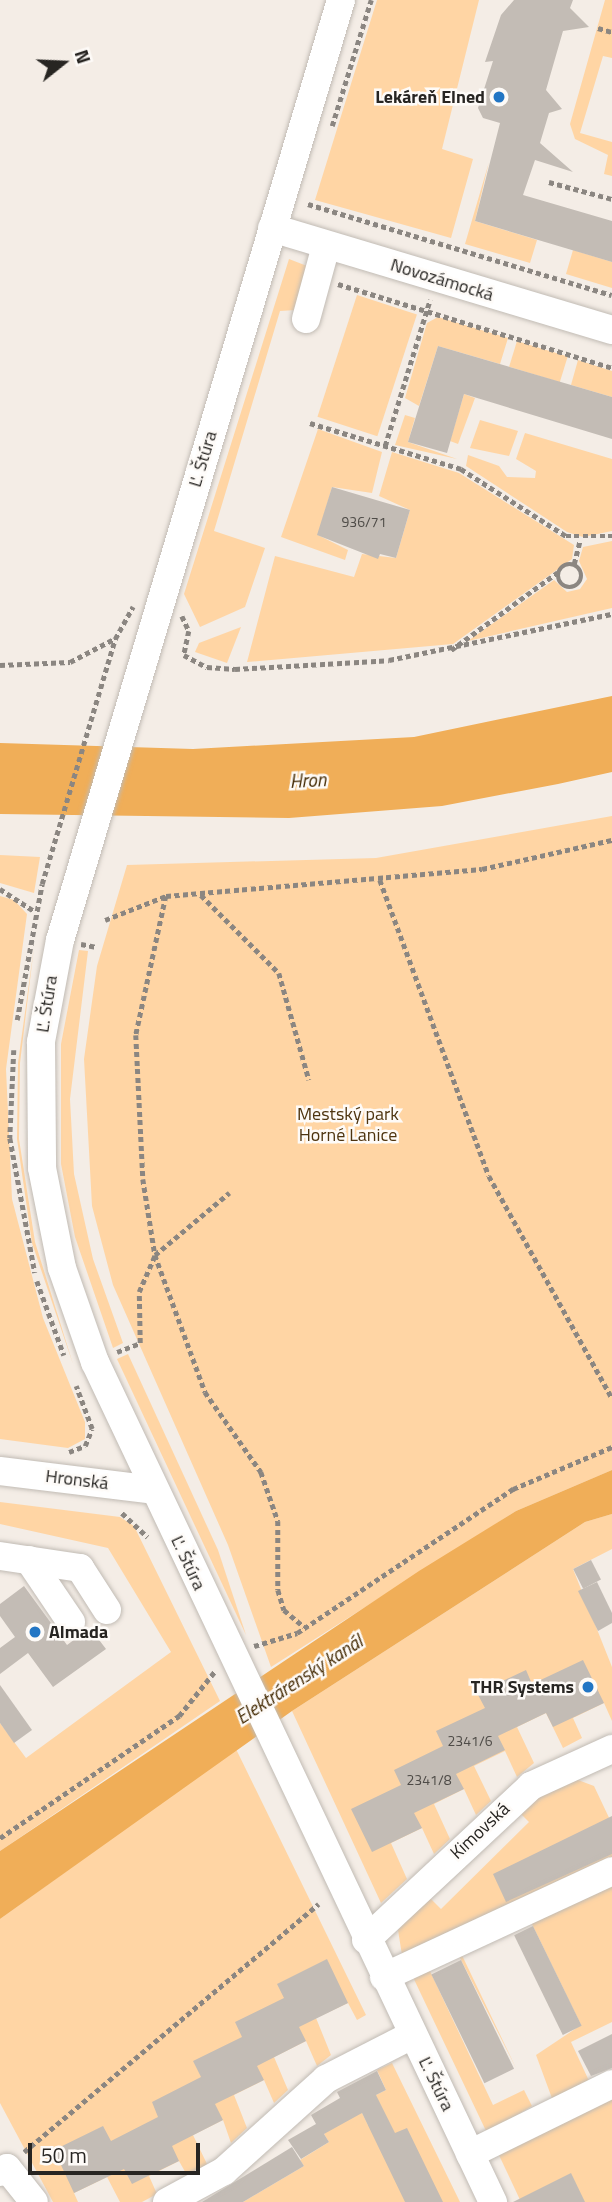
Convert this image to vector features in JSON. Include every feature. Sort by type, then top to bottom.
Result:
[{"type":"street","name":"Ľ. Štúra","points":[[341,0],[286,232],[160,604],[75,888],[41,1042],[42,1168],[75,1306],[153,1490],[227,1676],[279,1757],[493,2202]]},
{"type":"street","name":"Novozámocká","points":[[286,232],[612,331]]},
{"type":"street","points":[[306,319],[326,246]]},
{"type":"street","name":"Hronská","points":[[0,1471],[153,1490]]},
{"type":"street","points":[[0,1556],[80,1568],[107,1610]]},
{"type":"street","points":[[29,1560],[71,1622]]},
{"type":"street","name":"Kimovská","points":[[366,1940],[531,1786],[612,1749]]},
{"type":"street","points":[[384,1977],[612,1871]]},
{"type":"street","points":[[167,2202],[224,2171],[326,2079],[412,2035]]},
{"type":"street","points":[[470,2154],[612,2084]]},
{"type":"street","points":[[0,2172],[7,2168],[34,2202]]},
{"type":"path","points":[[328,140],[371,0]]},
{"type":"path","points":[[598,28],[612,32]]},
{"type":"path","points":[[549,182],[612,200]]},
{"type":"path","points":[[286,232],[308,204],[312,191]]},
{"type":"path","points":[[308,204],[612,295]]},
{"type":"path","points":[[317,277],[612,368]]},
{"type":"path","points":[[385,446],[425,312]]},
{"type":"path","points":[[310,423],[461,469],[580,540],[612,536]]},
{"type":"path","points":[[450,650],[558,572],[574,564],[580,540]]},
{"type":"path","points":[[558,572],[562,584],[574,587],[583,572],[574,564]]},
{"type":"path","points":[[160,604],[177,610],[188,624],[184,655],[207,667],[312,666],[450,650],[612,614]]},
{"type":"path","points":[[0,665],[18,666],[85,658],[115,639],[35,912],[23,898],[0,889]]},
{"type":"path","points":[[105,920],[166,896],[380,880],[482,869],[612,840]]},
{"type":"path","points":[[380,880],[489,1176],[612,1398]]},
{"type":"path","points":[[201,895],[279,972],[309,1080]]},
{"type":"path","points":[[166,896],[136,1035],[143,1179],[155,1255],[199,1379],[261,1472],[278,1521],[278,1590],[284,1609],[304,1627]]},
{"type":"path","points":[[114,1354],[140,1343],[139,1292],[155,1255],[229,1193]]},
{"type":"path","points":[[297,1633],[513,1489],[612,1447]]},
{"type":"path","points":[[107,1510],[138,1522],[153,1548]]},
{"type":"path","points":[[207,1661],[227,1676]]},
{"type":"path","points":[[0,1838],[179,1716]]},
{"type":"path","points":[[24,2153],[319,1904]]},
{"type":"green space","points":[[377,0],[479,0],[442,149],[473,159],[451,238],[315,200]]},
{"type":"green space","points":[[605,0],[612,0],[612,58],[603,56],[580,133],[612,142],[612,176],[604,174],[608,155],[575,139],[570,124]]},
{"type":"green space","points":[[489,162],[475,221],[537,240],[530,263],[465,244]]},
{"type":"green space","points":[[573,250],[612,262],[612,288],[566,274]]},
{"type":"green space","points":[[289,259],[307,266],[296,310],[280,311],[214,531],[265,548],[245,607],[200,627],[184,594]]},
{"type":"green space","points":[[357,295],[417,314],[377,436],[317,417]]},
{"type":"green space","points":[[438,317],[508,338],[500,364],[438,346],[419,406],[405,398],[427,323]]},
{"type":"green space","points":[[517,341],[568,356],[560,382],[509,367]]},
{"type":"green space","points":[[578,360],[612,371],[612,397],[571,385]]},
{"type":"green space","points":[[464,394],[475,398],[458,444],[450,441]]},
{"type":"green space","points":[[405,415],[415,418],[408,442],[457,459],[395,445]]},
{"type":"green space","points":[[480,420],[518,431],[509,456],[470,448]]},
{"type":"green space","points":[[318,429],[382,452],[372,493],[332,487],[318,535],[348,550],[345,560],[281,537]]},
{"type":"green space","points":[[525,433],[612,459],[612,531],[583,537],[567,532],[466,466],[468,455],[499,466],[507,477],[535,478],[536,471],[516,459]]},
{"type":"green space","points":[[392,452],[459,473],[574,545],[572,559],[453,644],[247,662],[275,556],[354,577],[362,554],[396,558],[410,510],[379,496]]},
{"type":"green space","points":[[612,541],[612,608],[468,641],[554,580],[567,592],[580,589],[587,579],[579,561],[583,547]]},
{"type":"green space","points":[[241,627],[227,663],[195,652],[199,643]]},
{"type":"green space","name":"Mestský park Horné Lanice","points":[[612,816],[612,1470],[516,1511],[271,1667],[228,1545],[113,1285],[92,1206],[84,1059],[97,966],[127,865],[376,858]]},
{"type":"green space","points":[[0,855],[40,857],[34,893],[0,883]]},
{"type":"green space","points":[[0,896],[14,900],[27,914],[6,1069],[12,1199],[43,1318],[85,1422],[85,1439],[68,1448],[0,1439]]},
{"type":"green space","points":[[34,947],[20,1063],[19,1139],[35,1242],[73,1364],[32,1243],[17,1139],[18,1063]]},
{"type":"green space","points":[[79,950],[88,951],[70,1099],[74,1174],[93,1259],[123,1343],[113,1348],[75,1237],[61,1164],[61,1044]]},
{"type":"green space","points":[[128,1354],[218,1550],[246,1635],[117,1359]]},
{"type":"green space","points":[[0,1502],[120,1517],[134,1526],[220,1701],[0,1851],[0,1723],[26,1758],[171,1652],[108,1548],[0,1524]]},
{"type":"green space","points":[[612,1514],[612,1549],[573,1569],[612,1667],[612,1721],[604,1703],[573,1718],[582,1738],[563,1748],[546,1713],[517,1727],[534,1763],[517,1777],[505,1751],[474,1766],[491,1801],[476,1815],[464,1789],[434,1804],[450,1839],[434,1854],[422,1828],[391,1843],[407,1879],[381,1903],[292,1711],[585,1522]]},
{"type":"green space","points":[[236,1749],[366,2015],[357,2020],[348,2003],[316,2018],[331,2055],[317,2066],[306,2041],[274,2057],[288,2090],[274,2103],[264,2080],[234,2095],[247,2128],[231,2143],[223,2120],[193,2135],[207,2164],[199,2171],[188,2177],[179,2161],[149,2176],[157,2194],[142,2202],[120,2202],[107,2177],[74,2193],[78,2202],[53,2202],[0,2103],[0,1919]]},
{"type":"green space","points":[[570,1777],[594,1786],[612,1824],[612,1858],[402,1955],[398,1930],[429,1897],[441,1909],[529,1822],[517,1810]]},
{"type":"green space","points":[[612,1881],[612,2022],[571,2042],[590,2083],[553,2101],[536,2055],[581,2025],[530,1920]]},
{"type":"green space","points":[[459,1949],[516,2068],[458,1954],[429,1969],[493,2105],[524,2090],[532,2106],[487,2133],[411,1973]]},
{"type":"green space","points":[[392,2063],[460,2202],[243,2202],[304,2166],[300,2160],[329,2142],[324,2134],[358,2105],[368,2125],[376,2095],[386,2090],[377,2070]]},
{"type":"green space","points":[[612,2096],[612,2202],[521,2202],[498,2153]]},
{"type":"water","name":"Hron","points":[[612,696],[612,772],[558,784],[442,806],[289,818],[0,814],[0,743],[193,749],[414,737]]},
{"type":"water","name":"Elektrárenský kanál","points":[[612,1470],[612,1514],[585,1522],[292,1711],[0,1919],[0,1851],[419,1571],[516,1511]]},
{"type":"building","points":[[514,0],[573,0],[570,8],[589,27],[563,31],[546,90],[562,109],[549,113],[540,143],[573,172],[535,160],[523,195],[612,221],[612,262],[475,221],[500,123],[483,118],[478,108],[493,61],[485,62],[501,15]]},
{"type":"building","points":[[438,346],[612,397],[612,439],[464,394],[447,453],[408,442]]},
{"type":"building","points":[[332,487],[410,510],[396,558],[380,554],[378,559],[317,535]]},
{"type":"building","points":[[591,1560],[601,1580],[583,1589],[573,1569]]},
{"type":"building","points":[[597,1582],[612,1613],[612,1623],[598,1631],[578,1591]]},
{"type":"building","name":"Almada","points":[[24,1586],[67,1645],[90,1628],[106,1649],[53,1687],[28,1653],[0,1674],[0,1648],[15,1637],[0,1616],[0,1604]]},
{"type":"building","points":[[583,1660],[604,1703],[553,1727],[546,1713],[498,1736],[505,1750],[456,1774],[464,1789],[414,1813],[422,1828],[372,1852],[351,1809],[401,1785],[394,1770],[443,1746],[436,1731],[485,1708],[477,1693],[526,1670],[532,1684]]},
{"type":"building","points":[[0,1685],[32,1730],[14,1743],[0,1723]]},
{"type":"building","points":[[612,1816],[612,1854],[506,1902],[493,1874]]},
{"type":"building","points":[[533,1926],[582,2026],[563,2035],[514,1935]]},
{"type":"building","points":[[327,1959],[348,2003],[299,2027],[306,2041],[257,2066],[264,2080],[215,2104],[223,2120],[172,2146],[179,2161],[132,2184],[124,2169],[74,2193],[54,2150],[103,2126],[111,2141],[158,2117],[152,2102],[201,2077],[193,2061],[242,2037],[235,2022],[284,1998],[277,1984]]},
{"type":"building","points":[[461,1960],[514,2069],[484,2083],[431,1974]]},
{"type":"building","points":[[612,2034],[612,2068],[591,2076],[578,2051]]},
{"type":"building","points":[[377,2071],[386,2090],[376,2095],[395,2133],[407,2128],[443,2202],[405,2202],[362,2113],[324,2134],[329,2142],[301,2159],[288,2140],[316,2124],[311,2115],[340,2098],[337,2092]]},
{"type":"building","points":[[292,2147],[304,2166],[243,2202],[202,2202]]},
{"type":"building","points":[[571,2173],[585,2202],[513,2202]]},
{"type":"place","name":"Lekáreň Elned","points":[[499,97]]},
{"type":"place","name":"Almada","points":[[35,1632]]},
{"type":"place","name":"THR Systems","points":[[588,1687]]}]
